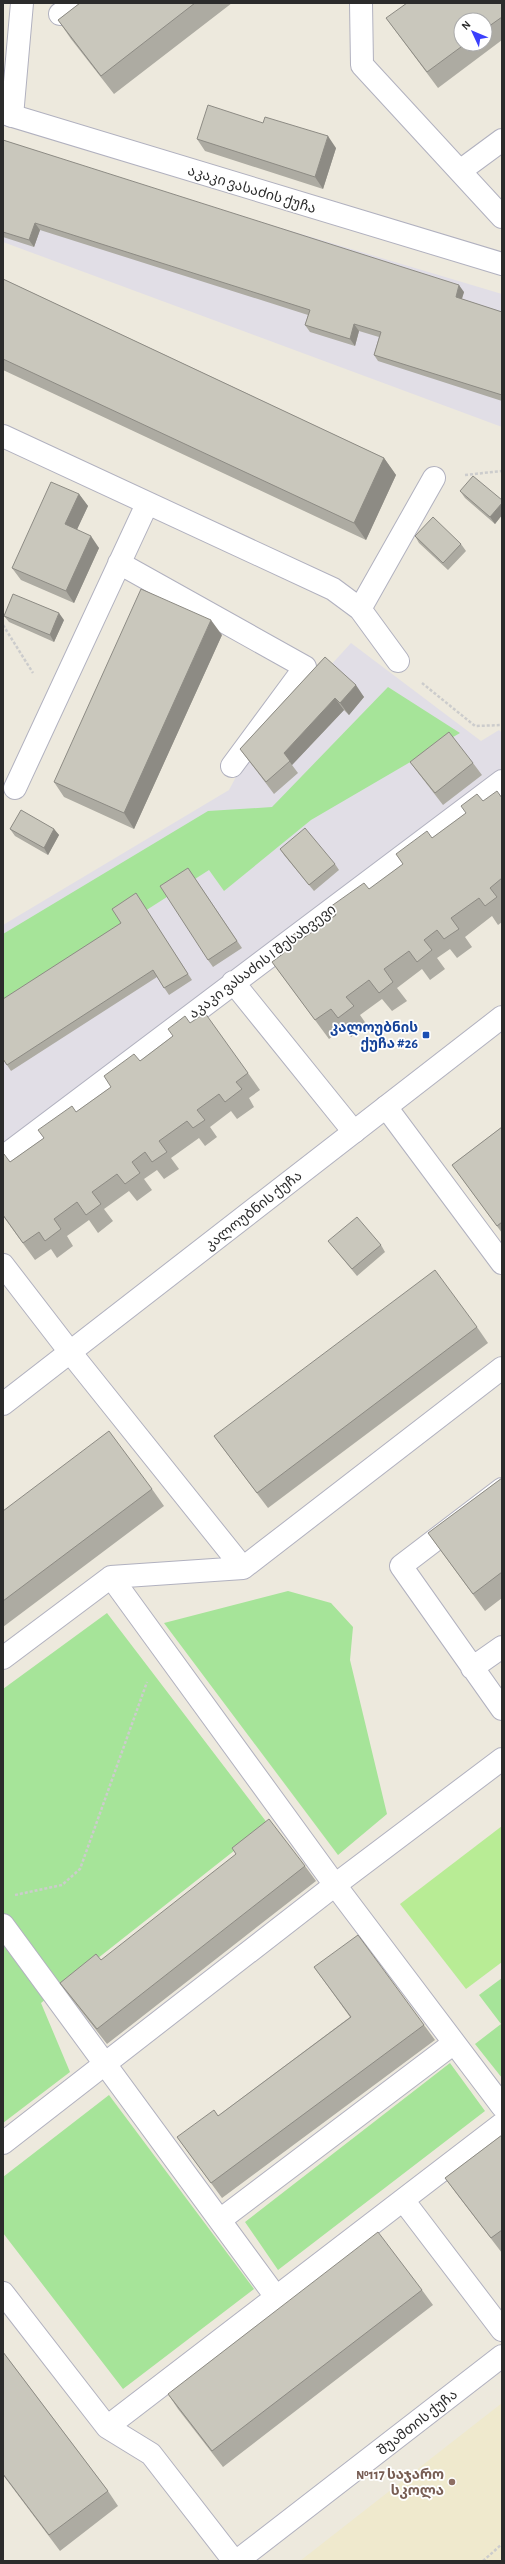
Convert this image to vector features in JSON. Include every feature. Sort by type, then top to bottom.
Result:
[{"type":"street","points":[[8,114],[22,3]]},
{"type":"street","points":[[361,3],[362,65],[502,217]]},
{"type":"street","name":"აკაკი ვასაძის ქუჩა","points":[[8,114],[502,264]]},
{"type":"street","points":[[460,171],[502,140]]},
{"type":"street","points":[[3,436],[333,590],[360,609],[398,661]]},
{"type":"street","points":[[360,609],[434,478]]},
{"type":"street","points":[[15,788],[147,504]]},
{"type":"street","points":[[119,563],[305,667],[232,766]]},
{"type":"street","name":"აკაკი ვასაძის I შესახვევი","points":[[3,1156],[502,781]]},
{"type":"street","points":[[234,982],[354,1132]]},
{"type":"street","name":"კალოუბნის ქუჩა","points":[[3,1404],[502,1017]]},
{"type":"street","points":[[386,1107],[502,1263]]},
{"type":"street","points":[[3,1265],[70,1352],[243,1568]]},
{"type":"street","points":[[3,1658],[111,1577],[243,1568],[502,1368]]},
{"type":"street","points":[[502,1489],[401,1566],[502,1709]]},
{"type":"street","points":[[111,1577],[334,1885],[502,2106]]},
{"type":"street","points":[[472,1668],[502,1647]]},
{"type":"street","points":[[3,2143],[334,1885],[502,1759]]},
{"type":"street","points":[[3,1925],[276,2298]]},
{"type":"street","points":[[220,2220],[454,2043]]},
{"type":"street","points":[[107,2427],[502,2124]]},
{"type":"street","points":[[403,2200],[502,2330]]},
{"type":"street","points":[[3,2293],[107,2427],[151,2454],[235,2561]]},
{"type":"street","name":"შუამთის ქუჩა","points":[[235,2561],[502,2356]]},
{"type":"path","points":[[434,478],[502,471]]},
{"type":"path","points":[[3,625],[53,706]]},
{"type":"path","points":[[420,681],[475,726],[502,725]]},
{"type":"path","points":[[10,1896],[62,1885],[80,1869],[160,1646]]},
{"type":"path","points":[[483,2561],[502,2544]]},
{"type":"shaded area","points":[[3,145],[502,294],[502,427],[3,242]]},
{"type":"shaded area","points":[[351,643],[481,741],[499,730],[502,733],[502,774],[3,1148],[3,925],[229,790],[246,758]]},
{"type":"shaded area","name":"№117 საჯარო სკოლა","points":[[502,2403],[502,2561],[300,2561]]},
{"type":"green space","points":[[388,687],[460,733],[311,820],[224,891],[209,870],[3,1002],[3,934],[208,811],[272,807]]},
{"type":"green space","points":[[288,1591],[331,1603],[353,1627],[350,1660],[387,1814],[338,1855],[164,1623]]},
{"type":"green space","points":[[107,1613],[268,1824],[41,2003],[70,2072],[3,2123],[3,1689]]},
{"type":"green space","points":[[502,1826],[502,1962],[466,1989],[400,1904]]},
{"type":"green space","points":[[502,1978],[502,2078],[475,2044],[501,2024],[479,1995]]},
{"type":"green space","points":[[450,2063],[485,2111],[278,2270],[245,2222]]},
{"type":"green space","points":[[109,2095],[254,2289],[123,2389],[3,2233],[3,2177]]},
{"type":"building","points":[[80,3],[195,3],[101,76],[58,20]]},
{"type":"building","points":[[407,3],[502,3],[502,17],[493,23],[493,12],[453,12],[454,52],[427,72],[386,18]]},
{"type":"building","points":[[208,105],[263,123],[265,117],[328,136],[315,177],[197,139]]},
{"type":"building","points":[[3,140],[459,285],[456,297],[502,312],[502,395],[374,355],[381,332],[354,324],[350,339],[305,325],[310,310],[35,223],[29,240],[3,232]]},
{"type":"building","points":[[3,279],[384,458],[354,523],[3,359]]},
{"type":"building","points":[[473,476],[502,500],[502,503],[490,517],[460,491]]},
{"type":"building","points":[[51,482],[79,494],[65,524],[91,536],[66,591],[12,568]]},
{"type":"building","points":[[433,517],[461,544],[443,563],[415,536]]},
{"type":"building","points":[[141,589],[211,620],[124,813],[54,782]]},
{"type":"building","points":[[13,594],[59,613],[50,635],[4,616]]},
{"type":"building","points":[[325,657],[356,685],[340,703],[335,698],[284,753],[290,761],[266,782],[240,749]]},
{"type":"building","points":[[449,732],[473,763],[435,793],[410,762]]},
{"type":"building","points":[[497,791],[502,798],[502,878],[490,888],[497,897],[485,906],[479,898],[451,918],[459,929],[444,939],[437,930],[424,940],[432,950],[417,962],[409,951],[384,969],[393,982],[379,993],[369,980],[346,997],[354,1006],[338,1018],[331,1009],[315,1020],[272,962],[284,953],[278,945],[297,932],[302,939],[336,915],[330,907],[364,883],[369,889],[403,864],[396,854],[427,831],[432,838],[466,813],[461,806],[477,794],[483,801]]},
{"type":"building","points":[[21,810],[54,829],[44,848],[10,829]]},
{"type":"building","points":[[305,828],[335,864],[309,885],[280,849]]},
{"type":"building","points":[[188,868],[237,941],[208,960],[160,886]]},
{"type":"building","points":[[136,893],[188,974],[164,988],[153,970],[7,1065],[3,1059],[3,999],[121,923],[112,909]]},
{"type":"building","points":[[205,1013],[248,1073],[236,1082],[242,1089],[225,1102],[219,1094],[197,1110],[205,1120],[193,1128],[187,1121],[159,1141],[167,1152],[152,1162],[145,1152],[132,1162],[140,1173],[125,1184],[117,1174],[92,1192],[101,1204],[86,1215],[77,1202],[54,1219],[61,1229],[45,1241],[39,1232],[23,1243],[3,1215],[3,1155],[4,1154],[10,1162],[44,1138],[38,1130],[72,1106],[76,1112],[111,1087],[104,1076],[134,1054],[140,1061],[173,1036],[168,1029],[185,1016],[190,1023]]},
{"type":"building","points":[[502,1127],[502,1222],[497,1226],[452,1165]]},
{"type":"building","points":[[357,1217],[381,1245],[352,1269],[328,1241]]},
{"type":"building","points":[[435,1270],[477,1327],[257,1493],[214,1436]]},
{"type":"building","points":[[109,1431],[152,1489],[3,1601],[3,1511]]},
{"type":"building","points":[[502,1478],[502,1572],[473,1594],[428,1533]]},
{"type":"building","points":[[269,1819],[305,1866],[97,2029],[60,1983],[96,1954],[101,1960],[236,1854],[232,1848]]},
{"type":"building","points":[[358,1935],[424,2025],[211,2183],[177,2137],[214,2110],[218,2116],[351,2017],[314,1967]]},
{"type":"building","points":[[502,2135],[502,2230],[491,2238],[445,2178]]},
{"type":"building","points":[[378,2232],[422,2290],[212,2451],[168,2394]]},
{"type":"building","points":[[3,2352],[108,2491],[49,2535],[3,2474]]},
{"type":"place","name":"კალოუბნის ქუჩა #26","points":[[426,1035]]},
{"type":"place","name":"№117 საჯარო სკოლა","points":[[452,2482]]}]
